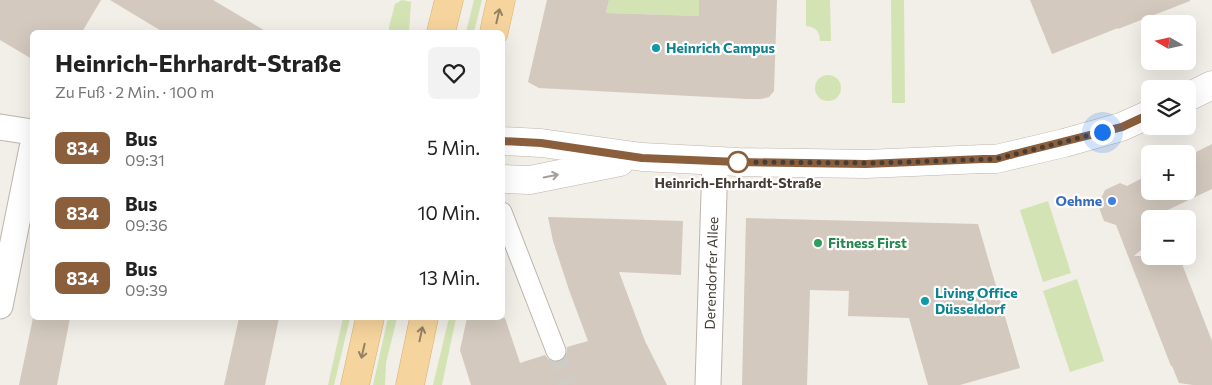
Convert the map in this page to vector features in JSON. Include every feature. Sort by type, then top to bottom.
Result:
[{"type":"main road","points":[[442,30],[449,0]]},
{"type":"main road","points":[[494,30],[502,0]]},
{"type":"main road","points":[[355,385],[370,320]]},
{"type":"main road","points":[[410,385],[424,320]]},
{"type":"street","points":[[1196,93],[1212,85]]},
{"type":"street","points":[[505,141],[541,143],[642,158],[872,164],[996,159],[1122,127],[1141,118]]},
{"type":"street","points":[[0,127],[30,132]]},
{"type":"street","points":[[0,306],[30,158]]},
{"type":"street","points":[[505,179],[530,180],[642,158]]},
{"type":"street","name":"Derendorfer Allee","points":[[708,385],[715,160]]},
{"type":"street","points":[[505,220],[556,351]]},
{"type":"green space","points":[[402,0],[411,2],[409,30],[389,30],[395,4]]},
{"type":"green space","points":[[474,0],[482,0],[474,30],[466,30]]},
{"type":"green space","points":[[609,0],[699,0],[699,16],[606,13]]},
{"type":"green space","points":[[806,0],[830,0],[831,41],[820,41],[816,30],[806,26]]},
{"type":"green space","points":[[891,0],[904,0],[905,103],[892,103]]},
{"type":"green space","points":[[828,75],[837,79],[841,88],[837,97],[828,101],[819,97],[815,88],[819,79]]},
{"type":"green space","points":[[1048,201],[1071,273],[1043,282],[1020,210]]},
{"type":"green space","points":[[1077,279],[1104,361],[1070,372],[1043,291]]},
{"type":"green space","points":[[343,320],[350,320],[334,385],[328,385]]},
{"type":"green space","points":[[388,320],[397,320],[386,363],[385,385],[373,385]]},
{"type":"green space","points":[[449,320],[456,320],[442,385],[433,385]]},
{"type":"building","points":[[0,0],[101,0],[83,30],[30,30],[30,58],[0,40]]},
{"type":"building","points":[[110,0],[213,0],[264,30],[160,30]]},
{"type":"building","name":"Heinrich Campus","points":[[547,0],[609,0],[606,13],[699,16],[699,0],[777,0],[774,91],[769,97],[748,99],[539,88],[528,82]]},
{"type":"building","points":[[1030,0],[1190,0],[1154,15],[1141,15],[1141,20],[1052,54]]},
{"type":"building","points":[[1212,144],[1212,189],[1196,197],[1196,152]]},
{"type":"building","points":[[1141,179],[1141,200],[1189,200],[1168,210],[1141,210],[1141,250],[1134,256],[1141,256],[1141,265],[1182,265],[1212,341],[1212,385],[1179,383],[1116,225],[1104,221],[1098,205],[1105,190],[1120,183],[1127,186]]},
{"type":"building","points":[[548,217],[683,221],[681,275],[619,272],[645,341],[667,385],[471,385],[460,350],[467,320],[505,320],[505,318],[520,363],[545,355],[549,360],[560,362],[565,358],[567,347],[588,341],[553,241]]},
{"type":"building","name":"Living Office Düsseldorf","points":[[746,218],[978,224],[1020,368],[960,385],[928,385],[909,318],[848,316],[849,291],[810,290],[807,385],[742,385]]},
{"type":"building","points":[[33,320],[70,320],[57,385],[19,385]]},
{"type":"building","points":[[239,320],[279,320],[265,385],[224,385]]},
{"type":"tunnel","points":[[556,351],[568,385]]},
{"type":"bus line","name":"834","points":[[505,141],[541,143],[642,158],[866,164],[996,159],[1122,127],[1141,118]]},
{"type":"place","name":"Heinrich Campus","points":[[656,48]]},
{"type":"place","name":"Heinrich-Ehrhardt-Straße","points":[[738,162]]},
{"type":"place","name":"Oehme","points":[[1112,201]]},
{"type":"place","name":"Fitness First","points":[[818,243]]},
{"type":"place","name":"Living Office Düsseldorf","points":[[925,301]]},
{"type":"route","points":[[738,162],[878,163],[996,159],[1102,132]]}]
